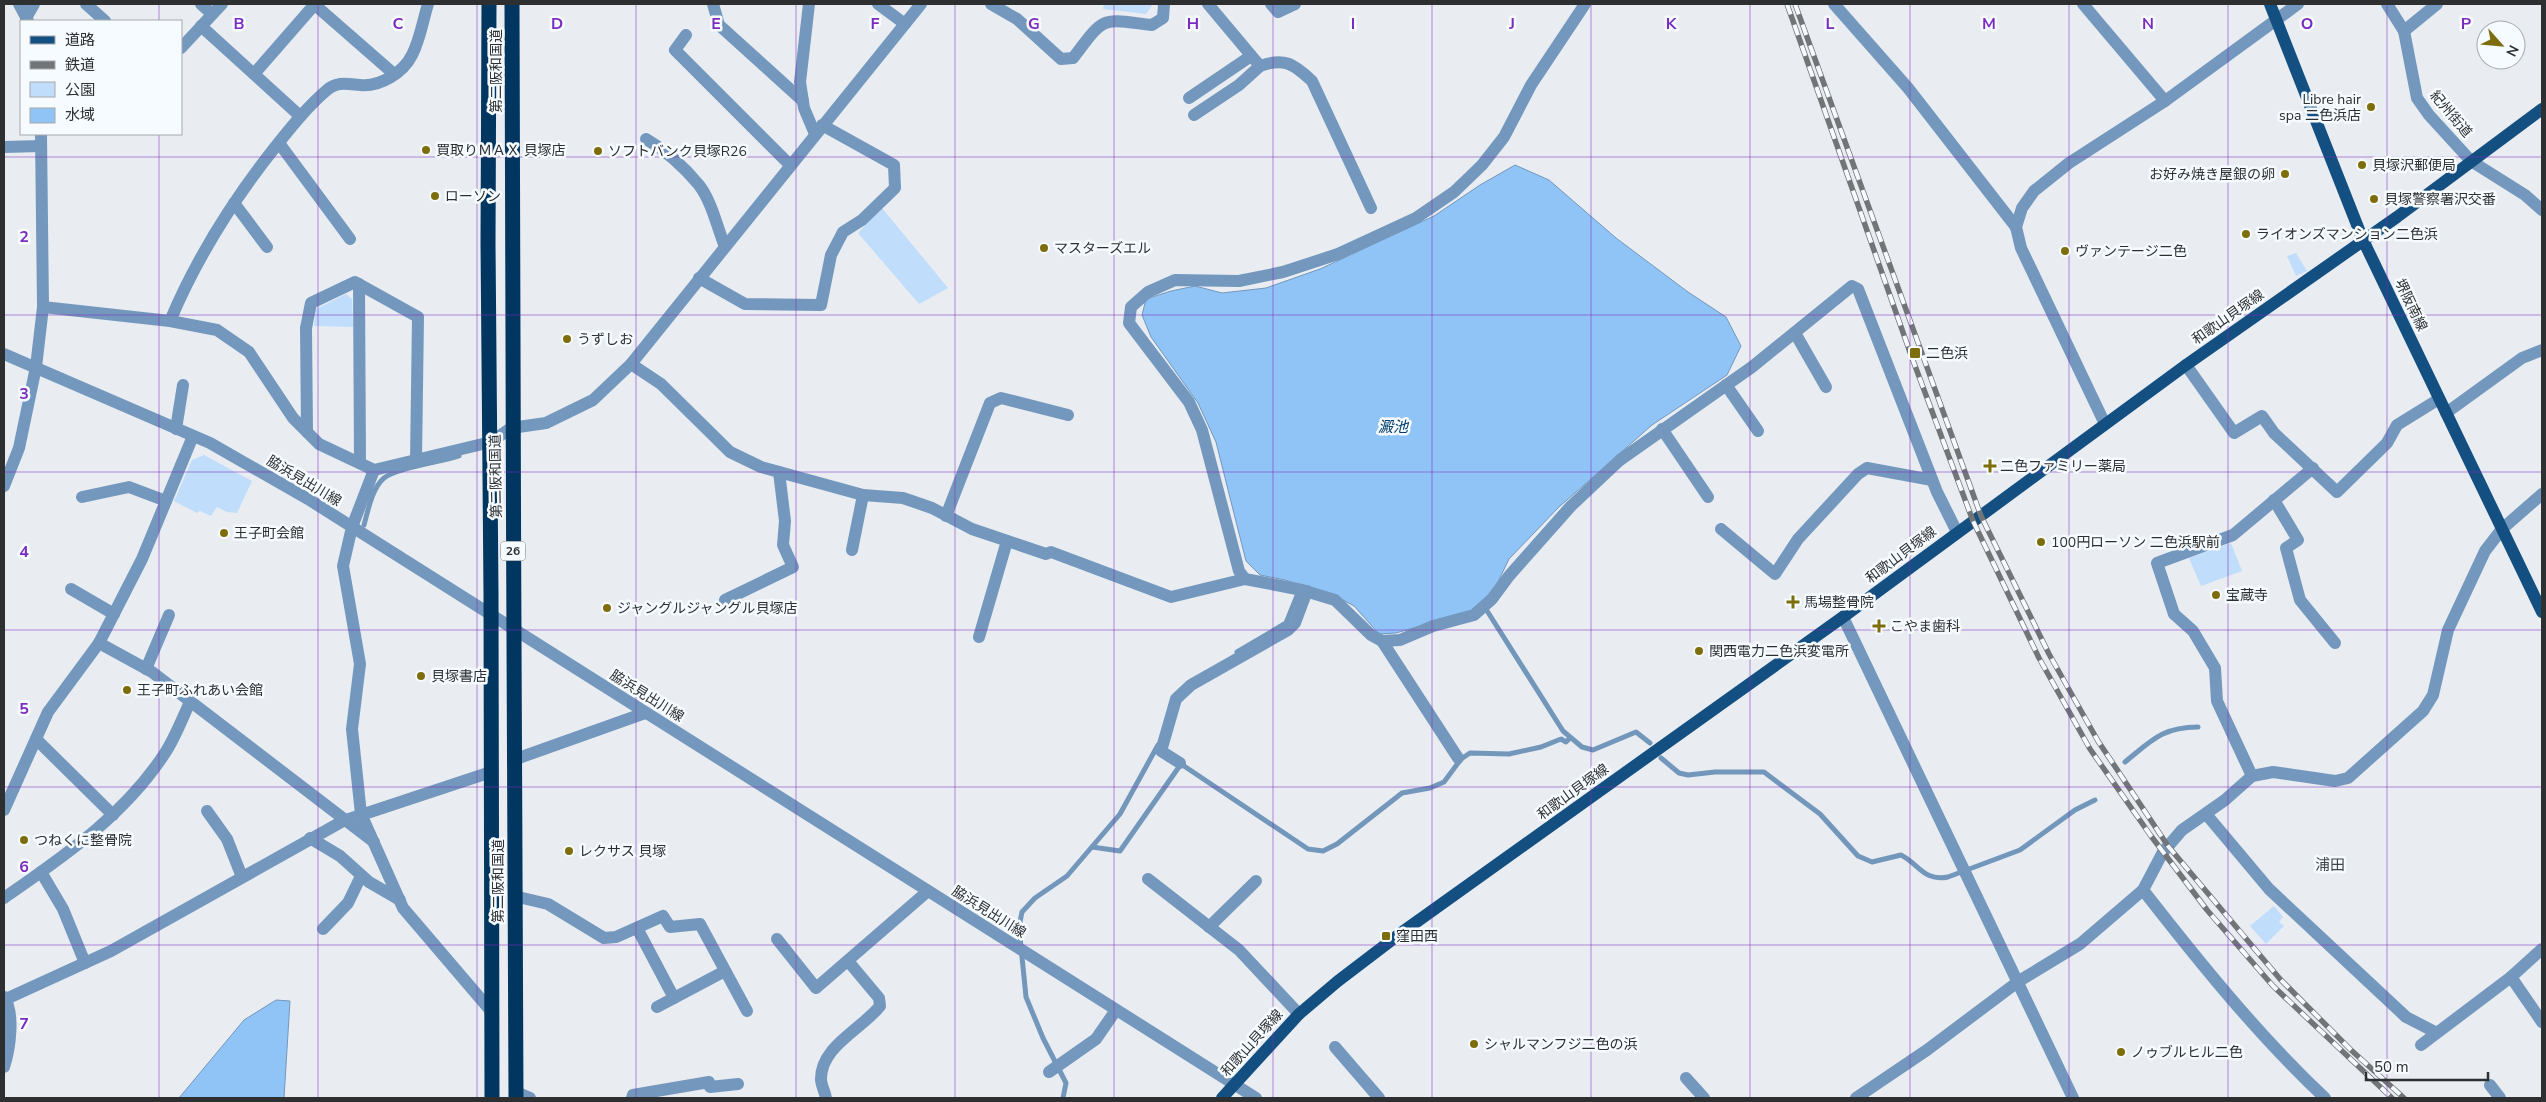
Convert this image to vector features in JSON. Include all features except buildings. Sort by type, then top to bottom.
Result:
[{"type":"highway","name":"第二阪和国道","points":[[489,4],[488,243],[492,615],[492,1098]]},
{"type":"highway","name":"第二阪和国道","points":[[512,4],[512,428],[516,759],[514,896],[516,1095]]},
{"type":"main road","name":"堺阪南線","points":[[2270,4],[2363,240],[2542,612]]},
{"type":"main road","name":"和歌山貝塚線","points":[[1222,1098],[1299,1014],[1401,933],[1843,617],[2186,365],[2363,240],[2542,109]]},
{"type":"street","points":[[19,4],[27,20]]},
{"type":"street","points":[[27,20],[34,4]]},
{"type":"street","points":[[86,4],[104,20]]},
{"type":"street","points":[[201,4],[212,14]]},
{"type":"street","points":[[182,47],[222,4]]},
{"type":"street","points":[[254,74],[315,4],[394,74]]},
{"type":"street","points":[[713,4],[719,25],[803,101]]},
{"type":"street","points":[[699,278],[745,304],[821,305],[831,255],[843,232],[862,220],[895,188],[894,165],[818,130],[803,101],[800,82],[809,4]]},
{"type":"street","points":[[878,4],[905,24]]},
{"type":"street","points":[[43,307],[170,321],[217,330],[249,352],[293,418],[319,444],[374,470],[490,442],[512,428],[546,423],[592,400],[631,364],[921,4]]},
{"type":"street","points":[[991,4],[1018,19],[1061,59],[1073,58],[1097,26],[1109,20],[1152,25],[1163,18],[1164,4]]},
{"type":"street","points":[[1208,4],[1260,66]]},
{"type":"street","points":[[1271,4],[1278,12],[1295,4]]},
{"type":"street","points":[[1245,579],[1239,570],[1202,430],[1189,402],[1129,323],[1131,307],[1148,292],[1175,280],[1239,281],[1283,272],[1338,254],[1416,218],[1454,192],[1482,165],[1504,137],[1531,86],[1585,4]]},
{"type":"street","points":[[1834,4],[1908,88],[2016,227],[2021,248],[2105,424]]},
{"type":"street","points":[[2082,4],[2165,101]]},
{"type":"street","points":[[2016,227],[2022,208],[2034,190],[2069,163],[2165,101],[2276,22],[2298,4]]},
{"type":"street","name":"紀州街道","points":[[2387,4],[2404,32],[2417,98],[2429,115],[2472,161],[2525,196],[2542,210]]},
{"type":"street","points":[[2404,32],[2437,4]]},
{"type":"street","points":[[170,321],[189,277],[234,203],[300,116],[329,88],[344,83],[361,86],[379,85],[394,74],[412,55],[425,5]]},
{"type":"street","points":[[201,26],[300,116]]},
{"type":"street","points":[[686,35],[675,50],[790,165]]},
{"type":"street","points":[[1189,98],[1252,56]]},
{"type":"street","points":[[1194,115],[1239,85],[1260,66],[1274,60],[1296,66],[1312,81],[1371,208]]},
{"type":"street","points":[[646,139],[657,145],[700,186],[710,207],[724,247]]},
{"type":"street","points":[[4,147],[41,140],[43,307],[36,368],[19,448],[4,486]]},
{"type":"street","points":[[279,143],[350,239]]},
{"type":"street","points":[[234,203],[267,246]]},
{"type":"street","points":[[307,432],[306,328],[311,303],[355,282],[418,317],[416,460]]},
{"type":"street","points":[[359,284],[360,463]]},
{"type":"street","points":[[1382,641],[1400,640],[1433,626],[1474,614],[1492,599],[1509,576],[1523,563],[1551,528],[1593,484],[1620,460],[1752,367],[1852,286],[1858,288],[1932,480],[1957,532]]},
{"type":"street","points":[[1795,333],[1826,388]]},
{"type":"street","points":[[2446,413],[2522,358],[2542,350]]},
{"type":"street","name":"脇浜見出川線","points":[[4,354],[210,443],[352,527],[1256,1098]]},
{"type":"street","points":[[631,364],[661,384],[730,452],[761,467],[863,495],[903,498],[932,508],[972,529],[1046,554],[1050,552],[1171,597],[1245,579],[1307,591],[1335,600],[1371,635],[1382,641],[1458,758]]},
{"type":"street","points":[[2186,365],[2234,433],[2262,416],[2274,432],[2337,492],[2387,443],[2397,426],[2439,399]]},
{"type":"street","points":[[176,429],[183,385]]},
{"type":"street","points":[[1726,385],[1758,431]]},
{"type":"street","points":[[946,516],[990,403],[1001,398],[1068,415]]},
{"type":"street","points":[[1662,429],[1708,497]]},
{"type":"street","points":[[4,810],[48,712],[99,643],[142,559],[193,436]]},
{"type":"street","points":[[1721,528],[1775,574],[1798,540],[1858,474],[1867,468],[1932,480]]},
{"type":"street","points":[[2252,776],[2217,701],[2215,668],[2194,630],[2174,614],[2156,563],[2234,535],[2313,468]]},
{"type":"street","points":[[374,470],[352,527],[343,566],[360,664],[352,729],[361,814],[400,900],[421,932],[491,1011]]},
{"type":"street","points":[[725,600],[793,566],[784,545],[786,521],[779,472]]},
{"type":"street","points":[[82,497],[128,487],[166,501]]},
{"type":"street","points":[[1856,1098],[1927,1050],[2019,981],[2080,944],[2143,890],[2163,852],[2182,830],[2206,814],[2252,776],[2273,772],[2335,781],[2348,778],[2423,711],[2433,695],[2448,630],[2464,592],[2485,551],[2502,529],[2542,494]]},
{"type":"street","points":[[852,550],[863,495]]},
{"type":"street","points":[[2274,500],[2298,540],[2286,548],[2300,600],[2335,643]]},
{"type":"street","points":[[980,637],[1007,541]]},
{"type":"street","points":[[72,589],[114,614]]},
{"type":"street","points":[[1180,763],[1161,751],[1176,699],[1191,685],[1288,630],[1295,623],[1307,591]]},
{"type":"street","points":[[146,669],[170,615]]},
{"type":"street","points":[[1843,617],[2019,981],[2073,1098]]},
{"type":"street","points":[[99,643],[146,669],[343,821],[374,842]]},
{"type":"street","points":[[4,898],[78,846],[113,815],[165,753],[190,702]]},
{"type":"street","points":[[516,759],[645,713]]},
{"type":"street","points":[[36,739],[113,815]]},
{"type":"street","points":[[4,1067],[8,1053],[10,1025],[5,998],[111,951],[343,821],[491,772]]},
{"type":"street","points":[[207,811],[227,839],[242,877]]},
{"type":"street","points":[[2206,814],[2269,889],[2406,1017],[2435,1032]]},
{"type":"street","points":[[310,838],[340,856],[362,876],[400,900]]},
{"type":"street","points":[[41,872],[62,909],[85,963]]},
{"type":"street","points":[[323,929],[348,903],[362,876]]},
{"type":"street","points":[[1148,879],[1239,950],[1299,1014]]},
{"type":"street","points":[[1209,927],[1256,880]]},
{"type":"street","points":[[2143,890],[2202,965],[2280,1056],[2325,1098]]},
{"type":"street","points":[[777,938],[816,988],[928,891]]},
{"type":"street","points":[[514,896],[548,904],[604,938],[616,937],[663,916],[670,927],[700,924],[747,1011]]},
{"type":"street","points":[[637,928],[674,998]]},
{"type":"street","points":[[2421,1045],[2435,1032],[2511,977],[2542,949]]},
{"type":"street","points":[[826,1098],[821,1079],[826,1060],[841,1042],[880,1006],[879,998],[848,961]]},
{"type":"street","points":[[658,1006],[725,970]]},
{"type":"street","points":[[2511,977],[2542,1022]]},
{"type":"street","points":[[1049,1072],[1096,1039],[1116,1010]]},
{"type":"street","points":[[1335,1046],[1379,1098]]},
{"type":"street","points":[[1686,1078],[1704,1098]]},
{"type":"street","points":[[632,1098],[633,1095],[709,1082],[710,1088],[738,1084]]},
{"type":"street","points":[[2490,1085],[2500,1098]]},
{"type":"street","points":[[516,1095],[530,1098]]},
{"type":"green space","points":[[1104,4],[1153,4],[1146,14],[1103,9]]},
{"type":"green space","points":[[882,208],[948,288],[919,304],[858,233]]},
{"type":"green space","points":[[2296,253],[2307,271],[2296,276],[2287,256]]},
{"type":"green space","points":[[346,294],[352,299],[353,327],[314,326],[316,309]]},
{"type":"green space","points":[[204,455],[252,481],[237,513],[227,512],[217,507],[211,516],[200,511],[197,513],[174,501],[192,460]]},
{"type":"green space","points":[[2231,543],[2242,571],[2201,586],[2189,558]]},
{"type":"green space","points":[[2274,906],[2283,917],[2279,922],[2284,926],[2266,944],[2250,926]]},
{"type":"water","name":"澱池","points":[[1515,165],[1549,180],[1616,238],[1688,292],[1726,317],[1741,346],[1727,375],[1652,425],[1559,507],[1509,559],[1495,588],[1472,611],[1396,633],[1379,634],[1354,606],[1334,595],[1285,580],[1260,575],[1246,561],[1216,442],[1198,403],[1151,337],[1142,315],[1146,299],[1195,286],[1222,293],[1266,288],[1320,269],[1434,216],[1480,185]]},
{"type":"water","points":[[276,1000],[290,1001],[284,1098],[179,1098],[244,1020]]},
{"type":"waterway","points":[[364,525],[373,494],[384,478],[408,468],[459,456]]},
{"type":"waterway","points":[[1237,652],[1286,623],[1299,591]]},
{"type":"waterway","points":[[1484,606],[1563,731],[1582,747],[1593,750],[1636,732],[1650,743]]},
{"type":"waterway","points":[[2125,762],[2150,742],[2166,733],[2198,727]]},
{"type":"waterway","points":[[1092,847],[1120,851],[1181,764],[1308,849],[1323,851],[1337,844],[1402,793],[1430,788],[1444,782],[1461,759],[1470,753],[1509,754],[1541,747],[1561,739],[1566,742],[1570,738]]},
{"type":"waterway","points":[[1063,1098],[1066,1083],[1043,1038],[1026,997],[1019,927],[1022,912],[1035,898],[1067,876],[1120,814],[1158,745]]},
{"type":"waterway","points":[[1661,758],[1679,773],[1688,775],[1715,772],[1764,772],[1820,814],[1858,856],[1872,862],[1901,855],[1927,875],[1940,878],[1948,877],[2020,850],[2075,810],[2095,800]]},
{"type":"railway","points":[[1787,4],[1911,355],[1973,521],[2039,658],[2090,749],[2151,836],[2207,910],[2273,986],[2392,1098]]},
{"type":"railway","points":[[1795,4],[1981,516],[2049,654],[2098,741],[2168,846],[2280,979],[2351,1050],[2404,1098]]},
{"type":"place","name":"Libre hair spa 二色浜店","points":[[2371,107]]},
{"type":"place","name":"買取りＭＡＸ 貝塚店","points":[[426,150]]},
{"type":"place","name":"ソフトバンク貝塚R26","points":[[598,151]]},
{"type":"place","name":"貝塚沢郵便局","points":[[2362,165]]},
{"type":"place","name":"お好み焼き屋銀の卵","points":[[2285,174]]},
{"type":"place","name":"ローソン","points":[[435,196]]},
{"type":"place","name":"貝塚警察署沢交番","points":[[2374,199]]},
{"type":"place","name":"ライオンズマンション二色浜","points":[[2246,234]]},
{"type":"place","name":"マスターズエル","points":[[1044,248]]},
{"type":"place","name":"ヴァンテージ二色","points":[[2065,251]]},
{"type":"place","name":"うずしお","points":[[567,339]]},
{"type":"place","name":"二色浜","points":[[1915,353]]},
{"type":"place","name":"二色ファミリー薬局","points":[[1990,466]]},
{"type":"place","name":"王子町会館","points":[[224,533]]},
{"type":"place","name":"100円ローソン 二色浜駅前","points":[[2041,542]]},
{"type":"place","name":"宝蔵寺","points":[[2216,595]]},
{"type":"place","name":"馬場整骨院","points":[[1793,602]]},
{"type":"place","name":"ジャングルジャングル貝塚店","points":[[607,608]]},
{"type":"place","name":"こやま歯科","points":[[1879,626]]},
{"type":"place","name":"関西電力二色浜変電所","points":[[1699,651]]},
{"type":"place","name":"貝塚書店","points":[[421,676]]},
{"type":"place","name":"王子町ふれあい会館","points":[[127,690]]},
{"type":"place","name":"つねくに整骨院","points":[[24,840]]},
{"type":"place","name":"レクサス 貝塚","points":[[569,851]]},
{"type":"place","name":"窪田西","points":[[1386,936]]},
{"type":"place","name":"シャルマンフジ二色の浜","points":[[1474,1044]]},
{"type":"place","name":"ノゥブルヒル二色","points":[[2121,1052]]},
{"type":"district","name":"浦田","points":[[2330,865]]}]
